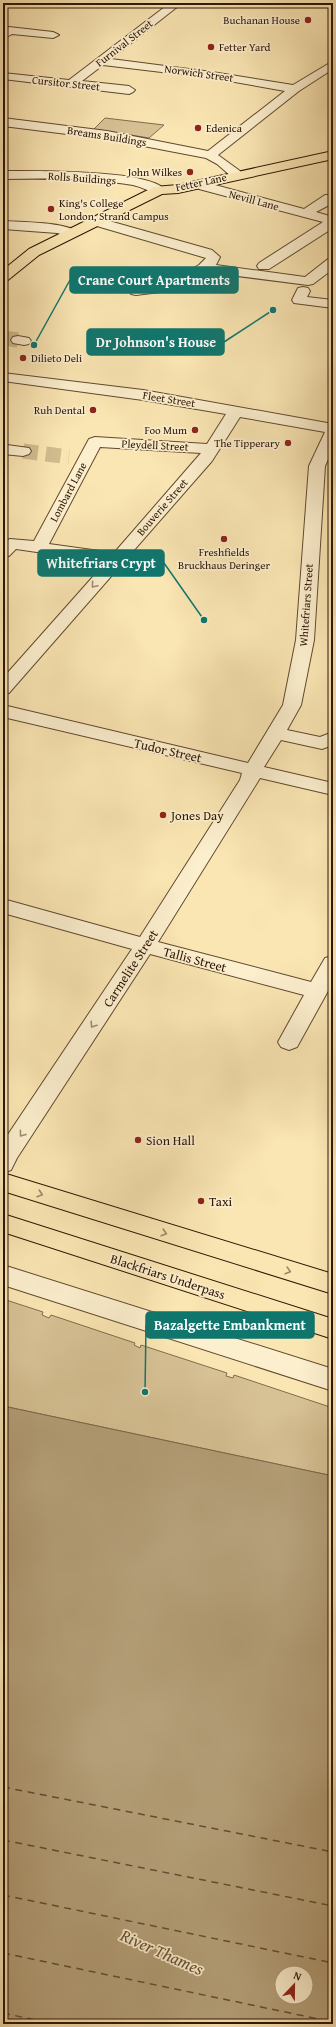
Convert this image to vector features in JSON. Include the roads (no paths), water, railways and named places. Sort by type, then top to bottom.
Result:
[{"type":"main road","points":[[236,174],[333,155]]},
{"type":"main road","name":"Fetter Lane","points":[[3,276],[34,252],[159,190],[178,189],[236,174]]},
{"type":"main road","points":[[3,1182],[333,1284]]},
{"type":"main road","name":"Blackfriars Underpass","points":[[3,1223],[333,1329]]},
{"type":"street","name":"Furnival Street","points":[[72,83],[177,3]]},
{"type":"street","points":[[3,36],[9,30],[53,36]]},
{"type":"street","name":"Norwich Street","points":[[102,61],[212,75],[295,89]]},
{"type":"street","name":"Fetter Lane","points":[[236,174],[221,161],[210,155],[295,89],[333,64]]},
{"type":"street","points":[[38,79],[51,69]]},
{"type":"street","name":"Cursitor Street","points":[[3,76],[129,90]]},
{"type":"street","name":"Breams Buildings","points":[[3,122],[107,135],[210,155]]},
{"type":"street","name":"Rolls Buildings","points":[[3,175],[39,175],[136,181],[156,186],[159,190]]},
{"type":"street","name":"Nevill Lane","points":[[204,186],[333,222]]},
{"type":"street","points":[[305,214],[332,198]]},
{"type":"street","points":[[95,221],[207,253],[213,258],[212,262],[204,268],[171,287],[136,291]]},
{"type":"street","points":[[264,266],[333,222]]},
{"type":"street","points":[[3,225],[58,229],[71,233]]},
{"type":"street","points":[[333,262],[305,286],[299,300],[333,304]]},
{"type":"street","points":[[204,268],[305,286]]},
{"type":"street","name":"Fleet Street","points":[[3,377],[94,388],[236,411],[333,431]]},
{"type":"street","name":"Bouverie Street","points":[[3,689],[116,558],[148,525],[193,471],[206,458],[236,411]]},
{"type":"street","name":"Whitefriars Street","points":[[253,770],[292,704],[302,658],[317,466],[333,431]]},
{"type":"street","name":"Pleydell Street","points":[[99,441],[211,449]]},
{"type":"street","name":"Lombard Lane","points":[[39,547],[95,442],[99,441]]},
{"type":"street","points":[[69,457],[86,458]]},
{"type":"street","points":[[3,552],[10,544],[116,558]]},
{"type":"street","name":"Tudor Street","points":[[3,711],[333,789]]},
{"type":"street","points":[[275,733],[322,743],[333,738]]},
{"type":"street","name":"Carmelite Street","points":[[3,1164],[6,1156],[145,946],[250,780],[253,770]]},
{"type":"street","name":"Tallis Street","points":[[3,906],[145,946],[318,991]]},
{"type":"street","points":[[289,1042],[333,963]]},
{"type":"street","points":[[3,1275],[333,1380]]},
{"type":"water","name":"River Thames","points":[[3,1406],[333,1476],[333,2024],[3,2024]]},
{"type":"tunnel","points":[[3,338],[18,340]]},
{"type":"tunnel","points":[[23,451],[69,457]]},
{"type":"place","name":"Buchanan House","points":[[308,20]]},
{"type":"place","name":"Fetter Yard","points":[[211,47]]},
{"type":"place","name":"Edenica","points":[[198,128]]},
{"type":"place","name":"John Wilkes","points":[[190,172]]},
{"type":"place","name":"King's College London, Strand Campus","points":[[51,209]]},
{"type":"place","name":"Dr Johnson's House","points":[[273,310]]},
{"type":"place","name":"Crane Court Apartments","points":[[34,345]]},
{"type":"place","name":"Dilieto Deli","points":[[23,358]]},
{"type":"place","name":"Ruh Dental","points":[[93,410]]},
{"type":"place","name":"Foo Mum","points":[[195,430]]},
{"type":"place","name":"The Tipperary","points":[[288,443]]},
{"type":"place","name":"Freshfields Bruckhaus Deringer","points":[[224,539]]},
{"type":"place","name":"Whitefriars Crypt","points":[[204,620]]},
{"type":"place","name":"Jones Day","points":[[163,815]]},
{"type":"place","name":"Sion Hall","points":[[138,1140]]},
{"type":"place","name":"Taxi","points":[[201,1201]]},
{"type":"place","name":"Bazalgette Embankment","points":[[145,1392]]}]
